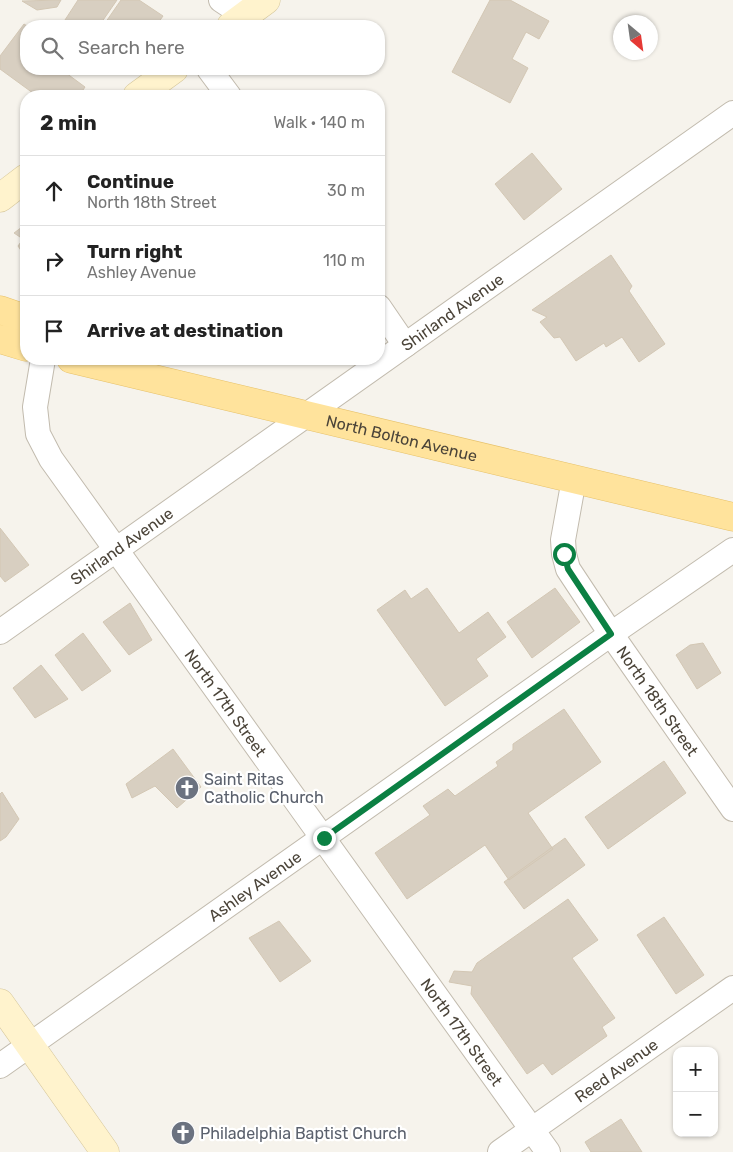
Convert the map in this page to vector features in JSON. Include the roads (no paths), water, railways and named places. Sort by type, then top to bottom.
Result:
[{"type":"main road","points":[[0,310],[20,316]]},
{"type":"main road","points":[[0,339],[20,345]]},
{"type":"main road","name":"North Bolton Avenue","points":[[96,365],[733,517]]},
{"type":"street","points":[[220,0],[237,20]]},
{"type":"street","points":[[239,20],[266,0]]},
{"type":"street","points":[[145,90],[166,75]]},
{"type":"street","points":[[213,75],[224,90]]},
{"type":"street","name":"Shirland Avenue","points":[[385,360],[733,113]]},
{"type":"street","points":[[0,198],[20,183]]},
{"type":"street","points":[[385,315],[406,345]]},
{"type":"street","name":"North 17th Street","points":[[42,365],[35,407],[38,434],[51,459],[548,1152]]},
{"type":"street","name":"Shirland Avenue","points":[[0,632],[378,365]]},
{"type":"street","name":"North 18th Street","points":[[574,479],[563,540],[568,569],[733,809]]},
{"type":"street","name":"Ashley Avenue","points":[[0,1066],[611,634],[733,550]]},
{"type":"street","name":"Reed Avenue","points":[[500,1152],[733,988]]},
{"type":"street","points":[[0,1003],[105,1152]]},
{"type":"place","name":"Saint Ritas Catholic Church","points":[[187,788]]},
{"type":"place","name":"Philadelphia Baptist Church","points":[[183,1133]]}]
